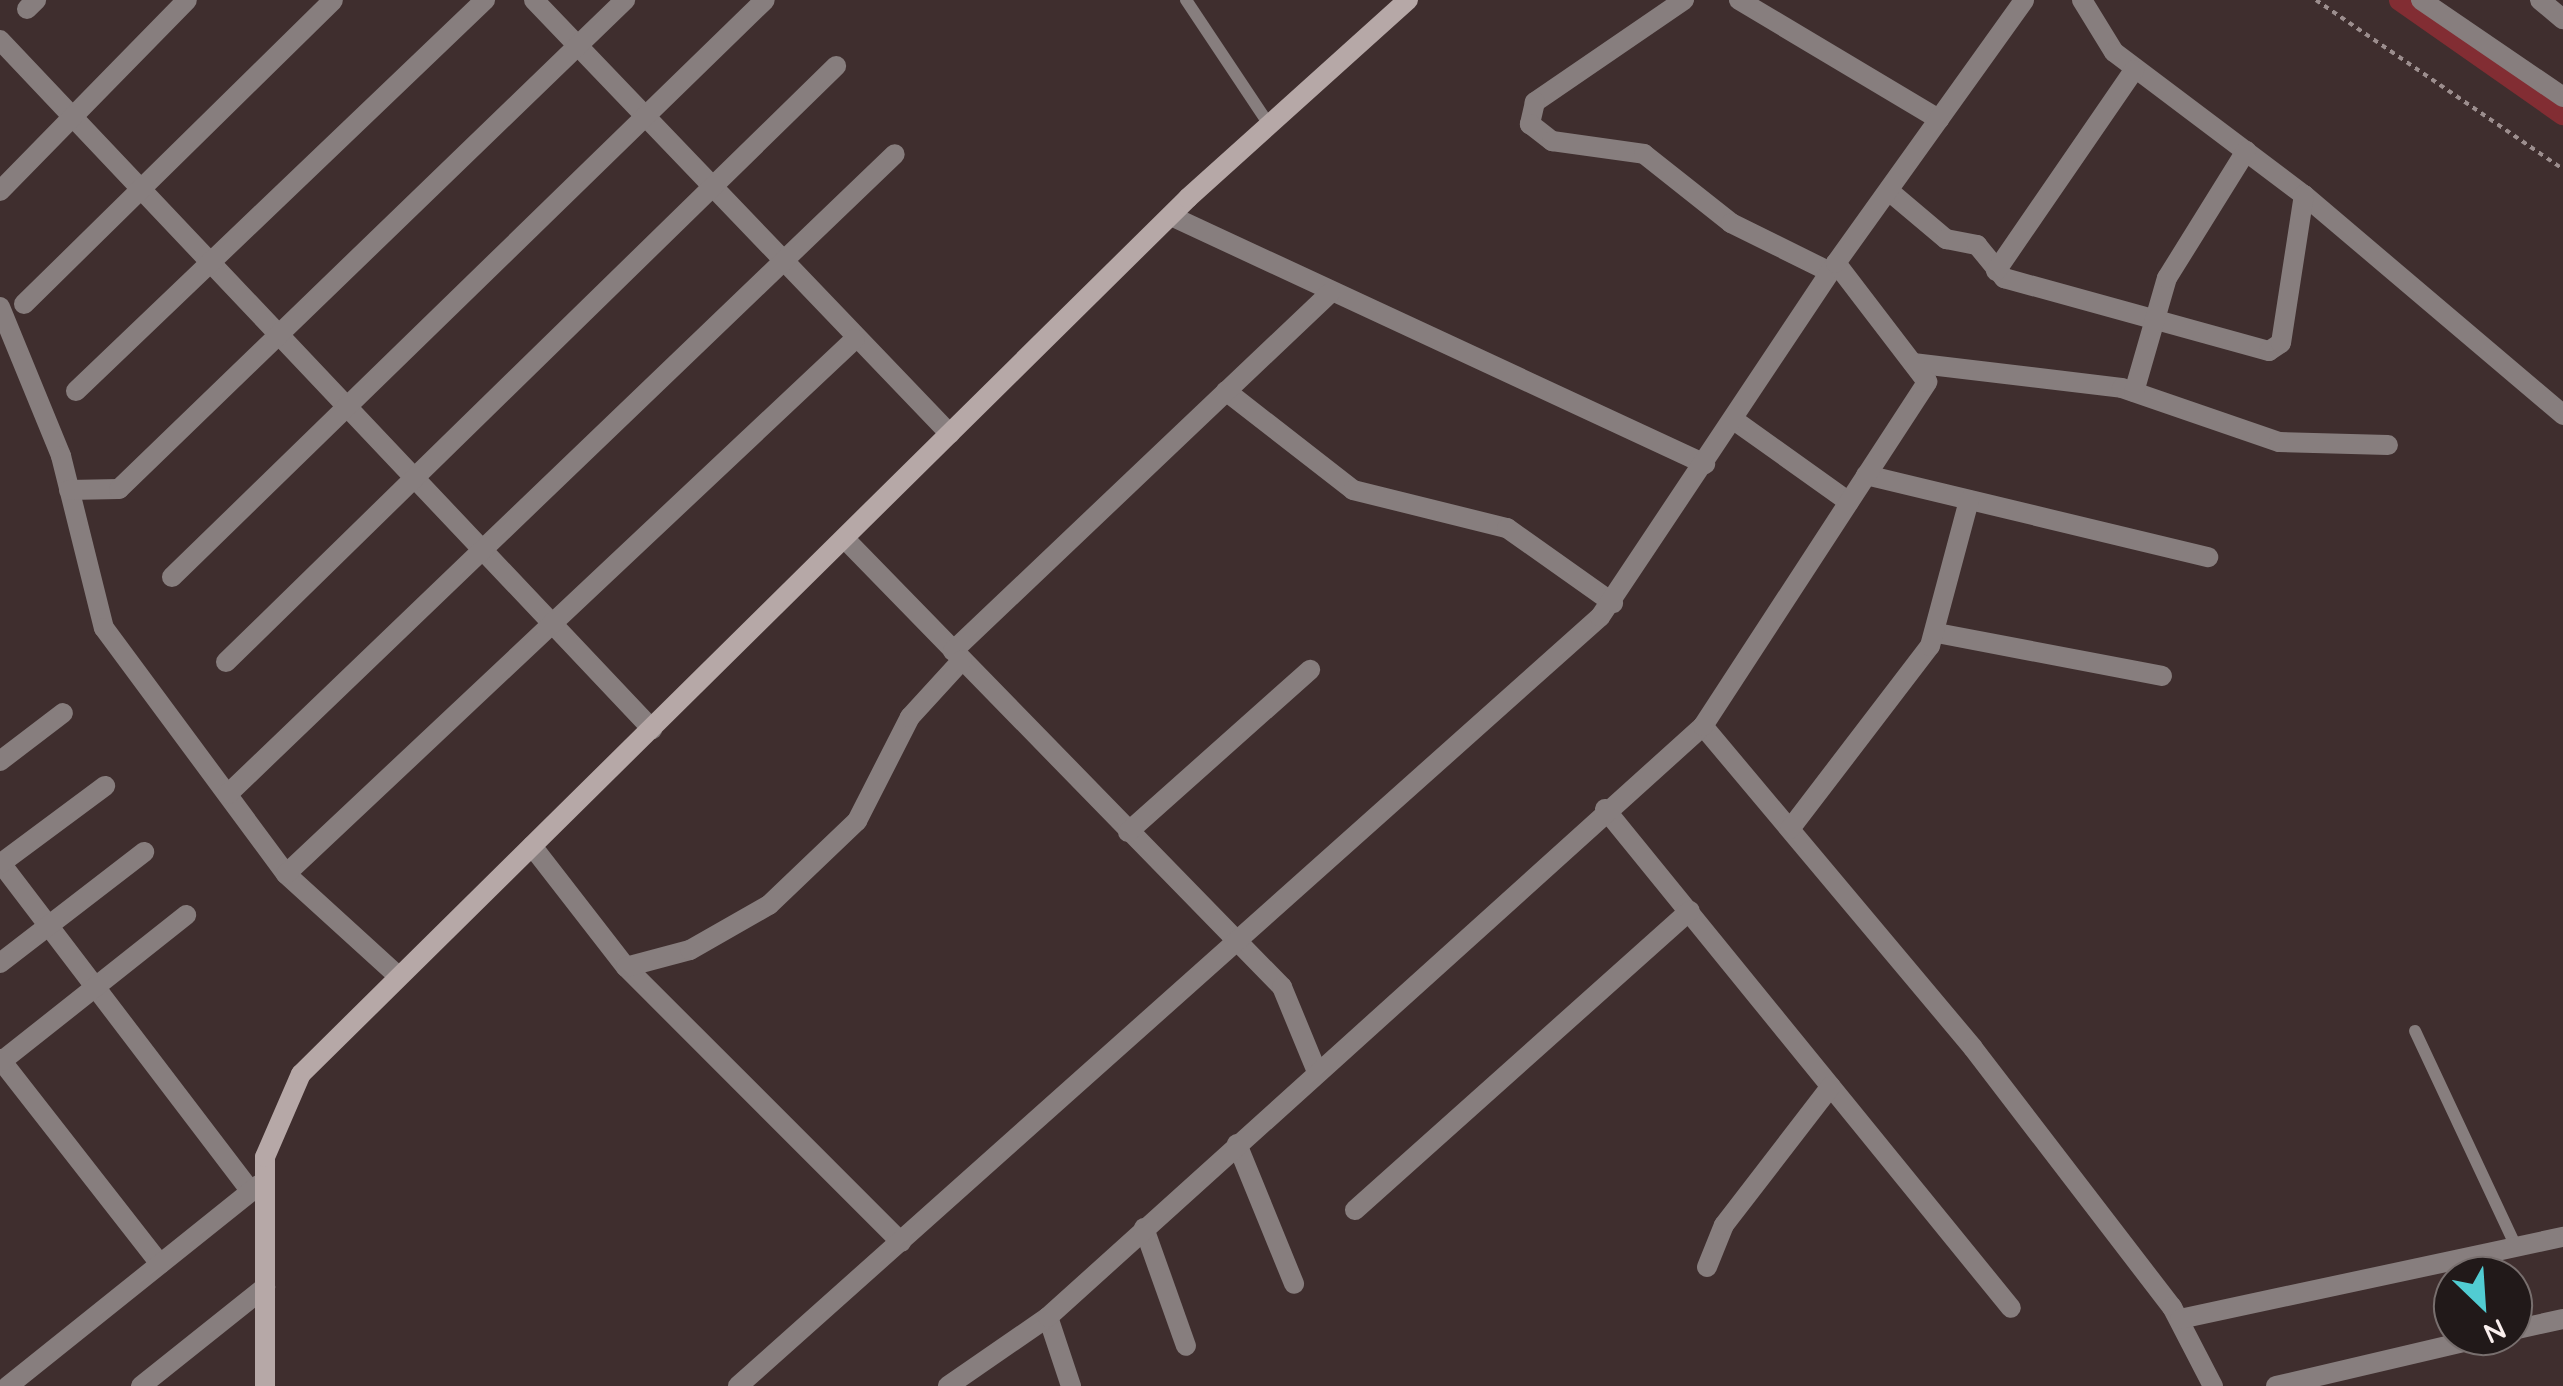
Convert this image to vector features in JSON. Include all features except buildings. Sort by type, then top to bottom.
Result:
[{"type":"street","points":[[0,191],[71,113],[187,0]]},
{"type":"street","points":[[24,304],[333,0]]},
{"type":"street","points":[[76,391],[485,0]]},
{"type":"street","points":[[534,0],[711,192],[950,434]]},
{"type":"street","points":[[69,490],[120,489],[625,0]]},
{"type":"street","points":[[172,577],[765,0]]},
{"type":"street","points":[[264,1386],[258,1186],[265,1156],[301,1074],[1171,216],[1408,0]]},
{"type":"street","points":[[954,1384],[1048,1318],[1604,809],[1703,726],[1927,382],[1833,268],[1732,223],[1644,154],[1552,141],[1530,124],[1535,102],[1684,0]]},
{"type":"street","points":[[1739,0],[1939,120]]},
{"type":"street","points":[[738,1386],[1239,946],[1613,603],[1833,268],[2024,0]]},
{"type":"street","points":[[2082,0],[2134,70],[2304,195],[2563,415]]},
{"type":"street","points":[[2421,0],[2563,97]]},
{"type":"street","points":[[2540,0],[2563,19]]},
{"type":"street","points":[[0,42],[350,406],[546,622],[652,729]]},
{"type":"street","points":[[226,662],[836,66]]},
{"type":"street","points":[[1996,271],[2134,70]]},
{"type":"street","points":[[2134,392],[2154,320],[2191,232],[2246,152]]},
{"type":"street","points":[[228,794],[895,154]]},
{"type":"street","points":[[1888,191],[1946,240],[1977,245],[1996,271],[2154,320],[2276,349],[2304,195]]},
{"type":"street","points":[[1171,216],[1705,464]]},
{"type":"street","points":[[626,967],[690,950],[770,905],[857,821],[910,717],[958,655],[1330,292]]},
{"type":"street","points":[[0,307],[69,490],[98,617],[286,874],[398,976]]},
{"type":"street","points":[[286,874],[546,622],[856,339]]},
{"type":"street","points":[[1913,363],[2134,392],[2279,442],[2388,445]]},
{"type":"street","points":[[1226,392],[1353,490],[1507,528],[1613,603]]},
{"type":"street","points":[[1734,420],[1849,502]]},
{"type":"street","points":[[1866,475],[2208,557]]},
{"type":"street","points":[[1790,829],[1937,633],[1969,500]]},
{"type":"street","points":[[845,539],[1292,1000],[1317,1072]]},
{"type":"street","points":[[1937,633],[2162,676]]},
{"type":"street","points":[[1128,832],[1310,670]]},
{"type":"street","points":[[0,761],[63,713]]},
{"type":"street","points":[[1703,726],[1973,1048],[2180,1319],[2213,1386]]},
{"type":"street","points":[[105,786],[0,863],[258,1186]]},
{"type":"street","points":[[1604,809],[2011,1308]]},
{"type":"street","points":[[532,846],[626,967],[901,1242]]},
{"type":"street","points":[[0,964],[144,852]]},
{"type":"street","points":[[1355,1210],[1690,911]]},
{"type":"street","points":[[160,1264],[1,1060],[186,915]]},
{"type":"street","points":[[1707,1267],[1724,1225],[1831,1086]]},
{"type":"street","points":[[1237,1144],[1294,1284]]},
{"type":"street","points":[[8,1386],[258,1186]]},
{"type":"street","points":[[1144,1228],[1186,1346]]},
{"type":"street","points":[[2180,1319],[2563,1237]]},
{"type":"street","points":[[141,1386],[264,1287]]},
{"type":"street","points":[[1048,1318],[1071,1386]]},
{"type":"street","points":[[2533,1325],[2563,1318]]},
{"type":"street","points":[[2276,1386],[2433,1349]]},
{"type":"lane","points":[[1186,0],[1268,124]]},
{"type":"lane","points":[[2415,1031],[2516,1247]]},
{"type":"path","points":[[2316,0],[2563,169]]},
{"type":"waterway","points":[[2400,0],[2563,114]]}]
